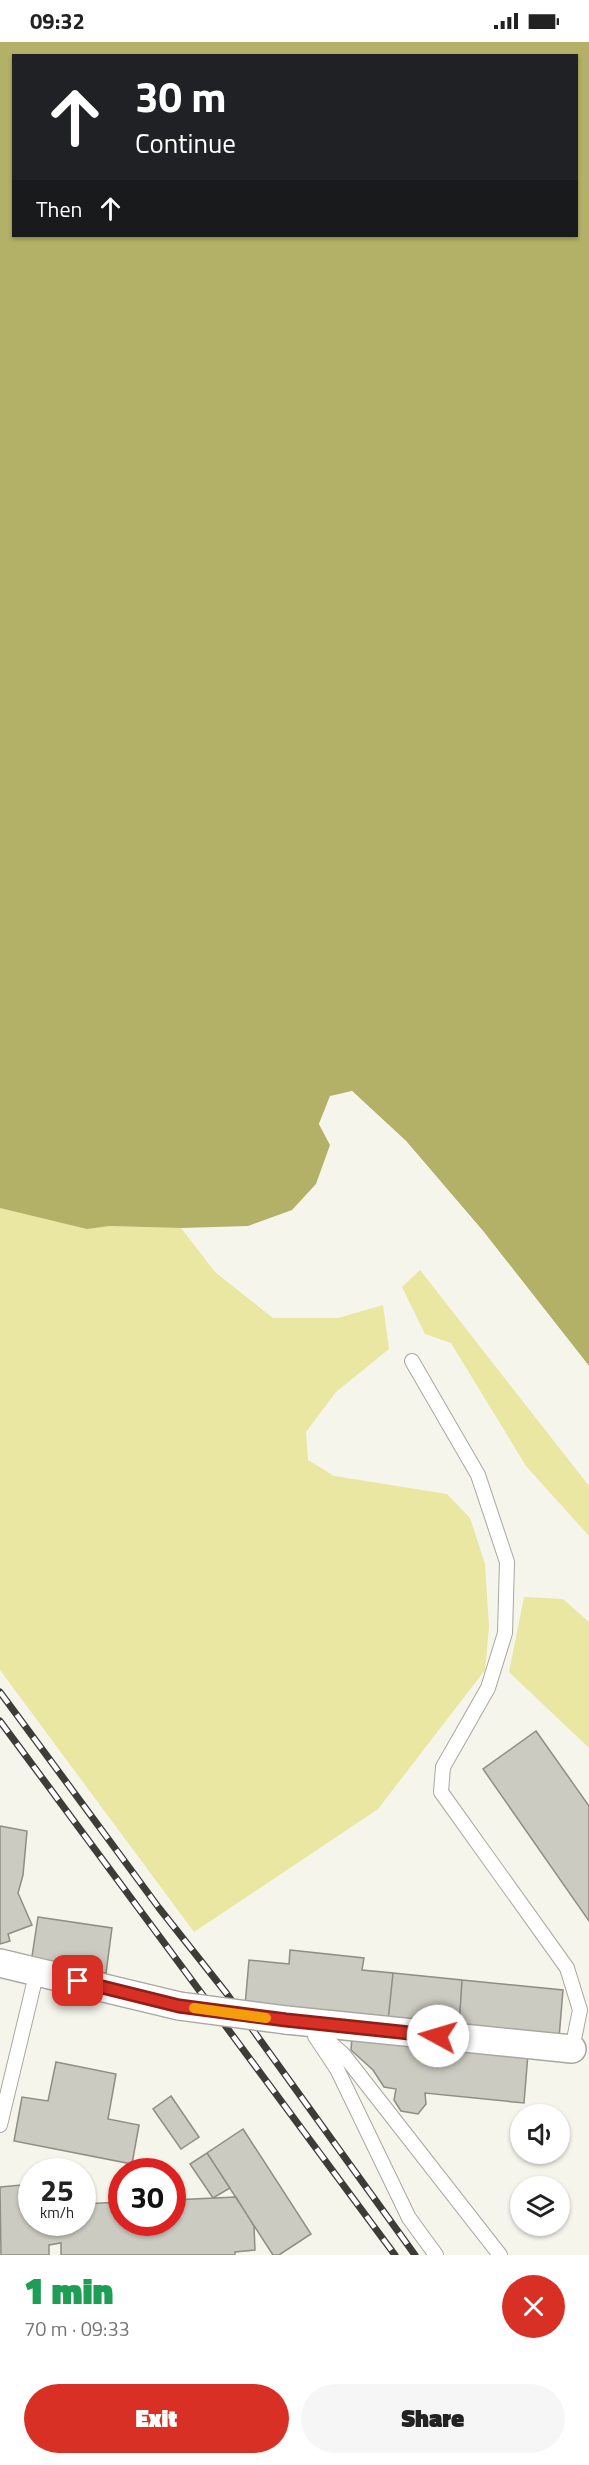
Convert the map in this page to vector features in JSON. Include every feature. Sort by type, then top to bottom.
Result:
[{"type":"street","points":[[0,1963],[179,2006],[296,2021],[572,2049]]},
{"type":"lane","points":[[412,1361],[478,1475],[507,1562],[505,1633],[488,1688],[443,1767],[441,1792],[567,1968],[580,2010],[572,2049]]},
{"type":"lane","points":[[0,2125],[37,1971]]},
{"type":"lane","points":[[296,2021],[337,2069],[410,2218],[436,2255]]},
{"type":"lane","points":[[296,2021],[343,2054],[500,2255]]},
{"type":"shaded area","points":[[0,42],[589,42],[589,1366],[483,1231],[406,1141],[352,1091],[330,1097],[319,1124],[330,1145],[316,1184],[292,1210],[248,1226],[181,1228],[109,1226],[87,1229],[0,1208]]},
{"type":"shaded area","points":[[0,1208],[109,1226],[181,1228],[215,1272],[273,1318],[338,1318],[383,1305],[389,1349],[336,1392],[306,1432],[308,1460],[334,1476],[447,1494],[470,1518],[485,1564],[489,1627],[485,1670],[378,1809],[194,1932],[0,1670]]},
{"type":"shaded area","points":[[420,1270],[589,1486],[589,1536],[526,1466],[451,1343],[425,1334],[402,1287]]},
{"type":"shaded area","points":[[524,1597],[563,1599],[589,1622],[589,1748],[509,1672]]},
{"type":"pier","points":[[352,1091],[406,1141],[483,1231],[589,1366],[589,1369],[480,1233],[404,1143],[351,1094],[332,1099],[323,1124],[333,1144],[332,1148],[319,1124],[330,1096]]},
{"type":"building","points":[[536,1731],[589,1806],[589,1921],[483,1769]]},
{"type":"building","points":[[0,1826],[27,1831],[23,1875],[18,1893],[32,1925],[8,1934],[10,1941],[0,1944]]},
{"type":"building","points":[[38,1917],[112,1928],[106,1973],[31,1963]]},
{"type":"building","points":[[290,1950],[364,1958],[362,1970],[393,1973],[388,2021],[245,2006],[249,1960],[289,1964]]},
{"type":"building","points":[[393,1973],[462,1980],[459,2027],[388,2021]]},
{"type":"building","points":[[462,1980],[563,1990],[559,2038],[459,2027]]},
{"type":"building","points":[[352,2037],[528,2054],[524,2103],[425,2093],[426,2104],[418,2114],[401,2111],[394,2100],[396,2089],[384,2087],[373,2070],[351,2050]]},
{"type":"building","points":[[56,2062],[116,2074],[108,2119],[139,2125],[133,2158],[108,2159],[14,2141],[22,2097],[48,2101]]},
{"type":"building","points":[[171,2096],[199,2137],[181,2149],[153,2109]]},
{"type":"building","points":[[243,2129],[311,2234],[279,2255],[273,2255],[207,2153]]},
{"type":"building","points":[[207,2153],[230,2188],[213,2198],[190,2164]]},
{"type":"building","points":[[18,2185],[18,2236],[96,2236],[96,2203],[108,2203],[108,2236],[186,2236],[186,2199],[236,2197],[254,2226],[255,2250],[235,2252],[235,2255],[61,2255],[61,2243],[49,2245],[49,2255],[1,2255],[0,2187]]},
{"type":"railway","points":[[0,1692],[159,1908],[227,1994],[415,2255]]},
{"type":"railway","points":[[0,1721],[395,2255]]},
{"type":"slow traffic","points":[[194,2008],[266,2018]]},
{"type":"route","points":[[78,1981],[179,2006],[438,2036]]}]
